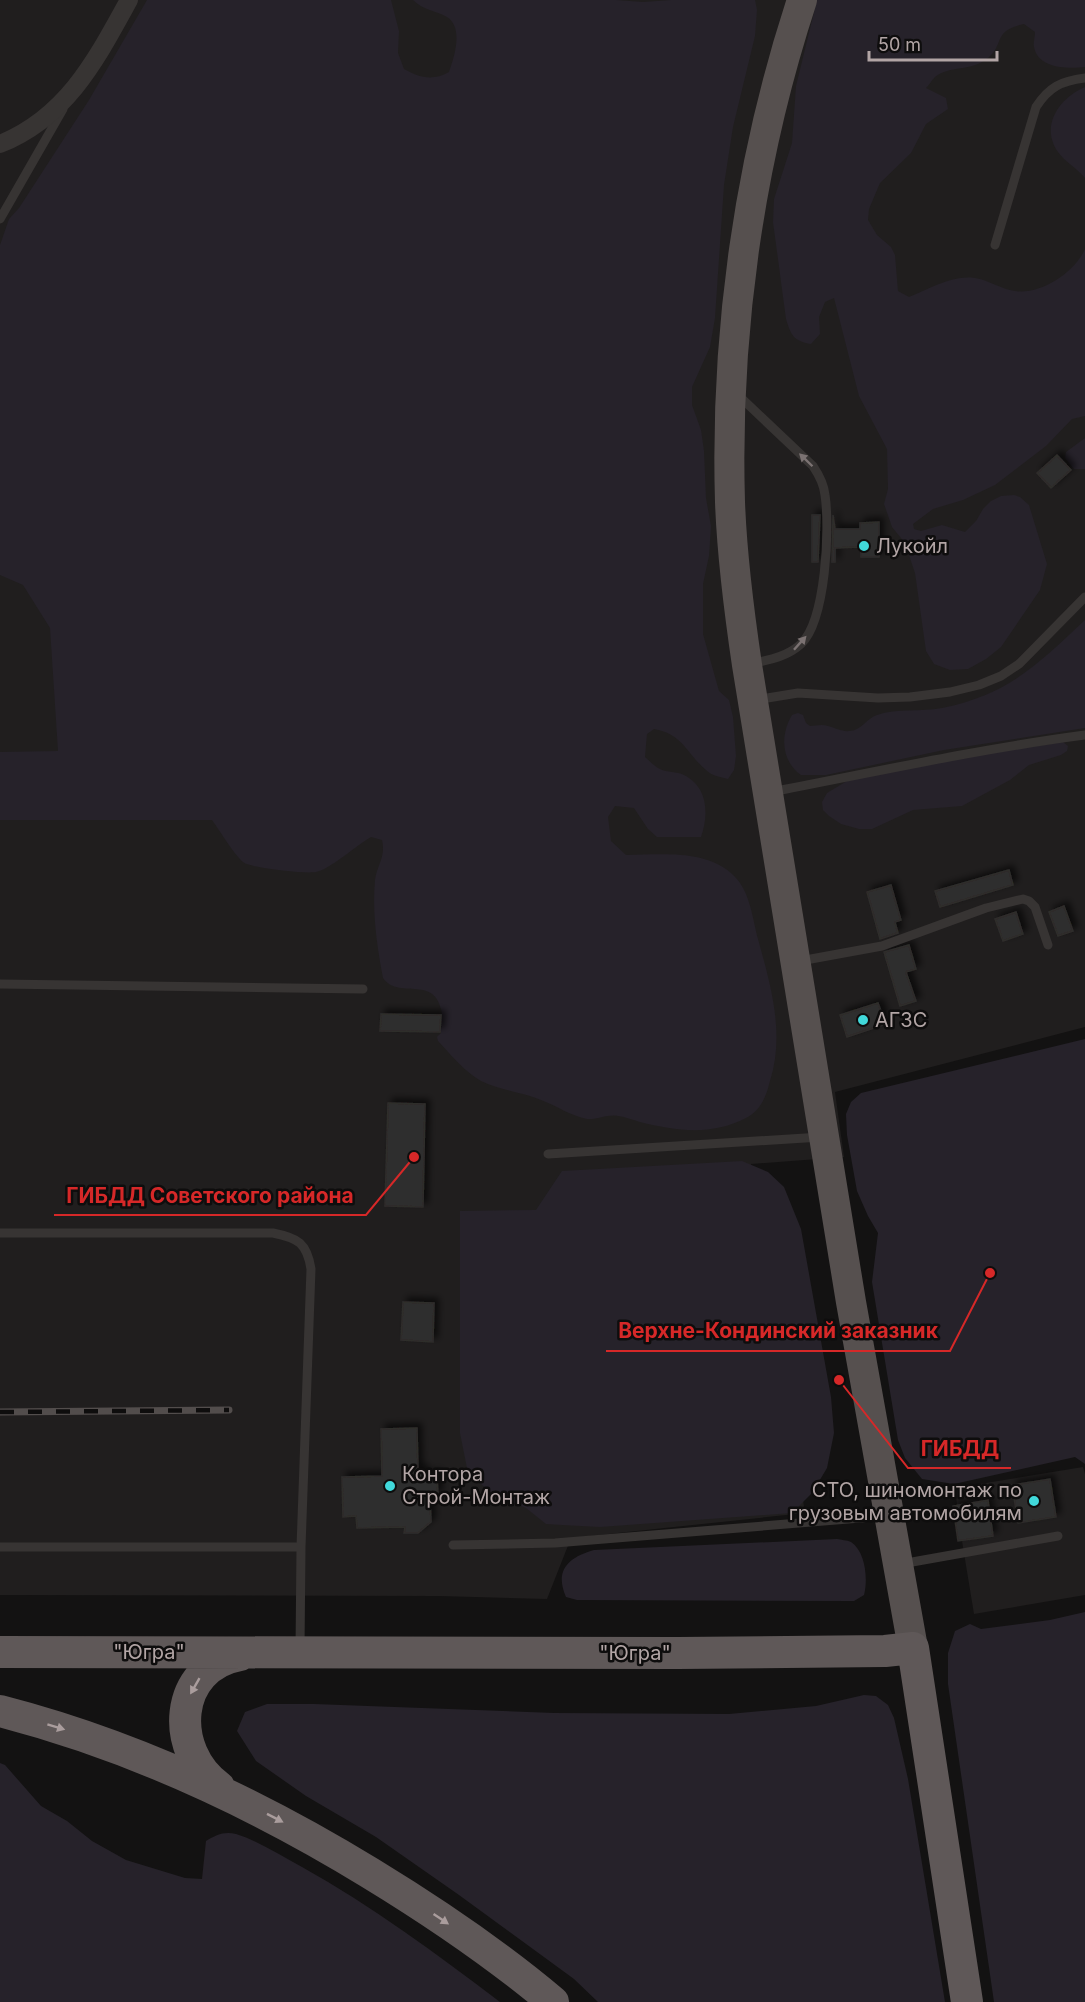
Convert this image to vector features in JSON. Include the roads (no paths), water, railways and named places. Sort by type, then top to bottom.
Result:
[{"type":"highway","name":"\"Югра\"","points":[[0,1652],[678,1653],[885,1651],[913,1648]]},
{"type":"highway","points":[[913,1648],[967,2002]]},
{"type":"highway","points":[[232,1796],[209,1780],[193,1757],[185,1732],[187,1705],[198,1680],[214,1664],[237,1655],[262,1652]]},
{"type":"highway","points":[[0,1711],[84,1736],[172,1769],[232,1796],[291,1827],[398,1890],[457,1930],[553,2002]]},
{"type":"main road","points":[[802,0],[778,79],[757,166],[743,264],[731,389],[730,503],[735,577],[747,665],[824,1137],[913,1648]]},
{"type":"street","points":[[0,144],[17,138],[45,119],[72,92],[103,46],[129,0]]},
{"type":"lane","points":[[995,245],[1036,107],[1045,94],[1056,85],[1085,78]]},
{"type":"lane","points":[[0,219],[72,92]]},
{"type":"lane","points":[[731,389],[813,466],[821,479],[825,496],[826,571],[819,603],[810,627],[803,642],[791,652],[775,659],[747,665]]},
{"type":"lane","points":[[753,700],[798,693],[878,698],[910,697],[951,692],[979,685],[1001,676],[1019,664],[1085,597]]},
{"type":"lane","points":[[768,793],[1027,742],[1085,735]]},
{"type":"lane","points":[[795,962],[882,946],[986,908],[1023,899],[1029,901],[1035,908],[1048,945]]},
{"type":"lane","points":[[0,984],[363,989]]},
{"type":"lane","points":[[548,1154],[824,1137]]},
{"type":"lane","points":[[0,1233],[273,1233],[292,1237],[301,1243],[309,1257],[311,1269],[301,1548],[300,1651]]},
{"type":"lane","points":[[453,1545],[555,1543],[890,1516]]},
{"type":"lane","points":[[898,1564],[1058,1536]]},
{"type":"lane","points":[[0,1547],[301,1548]]},
{"type":"railway","points":[[0,1412],[229,1410]]},
{"type":"place","name":"Лукойл","points":[[864,546]]},
{"type":"place","name":"АГЗС","points":[[863,1020]]},
{"type":"place","name":"ГИБДД Советского района","points":[[414,1157]]},
{"type":"place","name":"Верхне-Кондинский заказник","points":[[990,1273]]},
{"type":"place","name":"ГИБДД","points":[[839,1380]]},
{"type":"place","name":"Контора Строй-Монтаж","points":[[390,1486]]},
{"type":"place","name":"СТО, шиномонтаж по грузовым автомобилям","points":[[1034,1501]]}]
